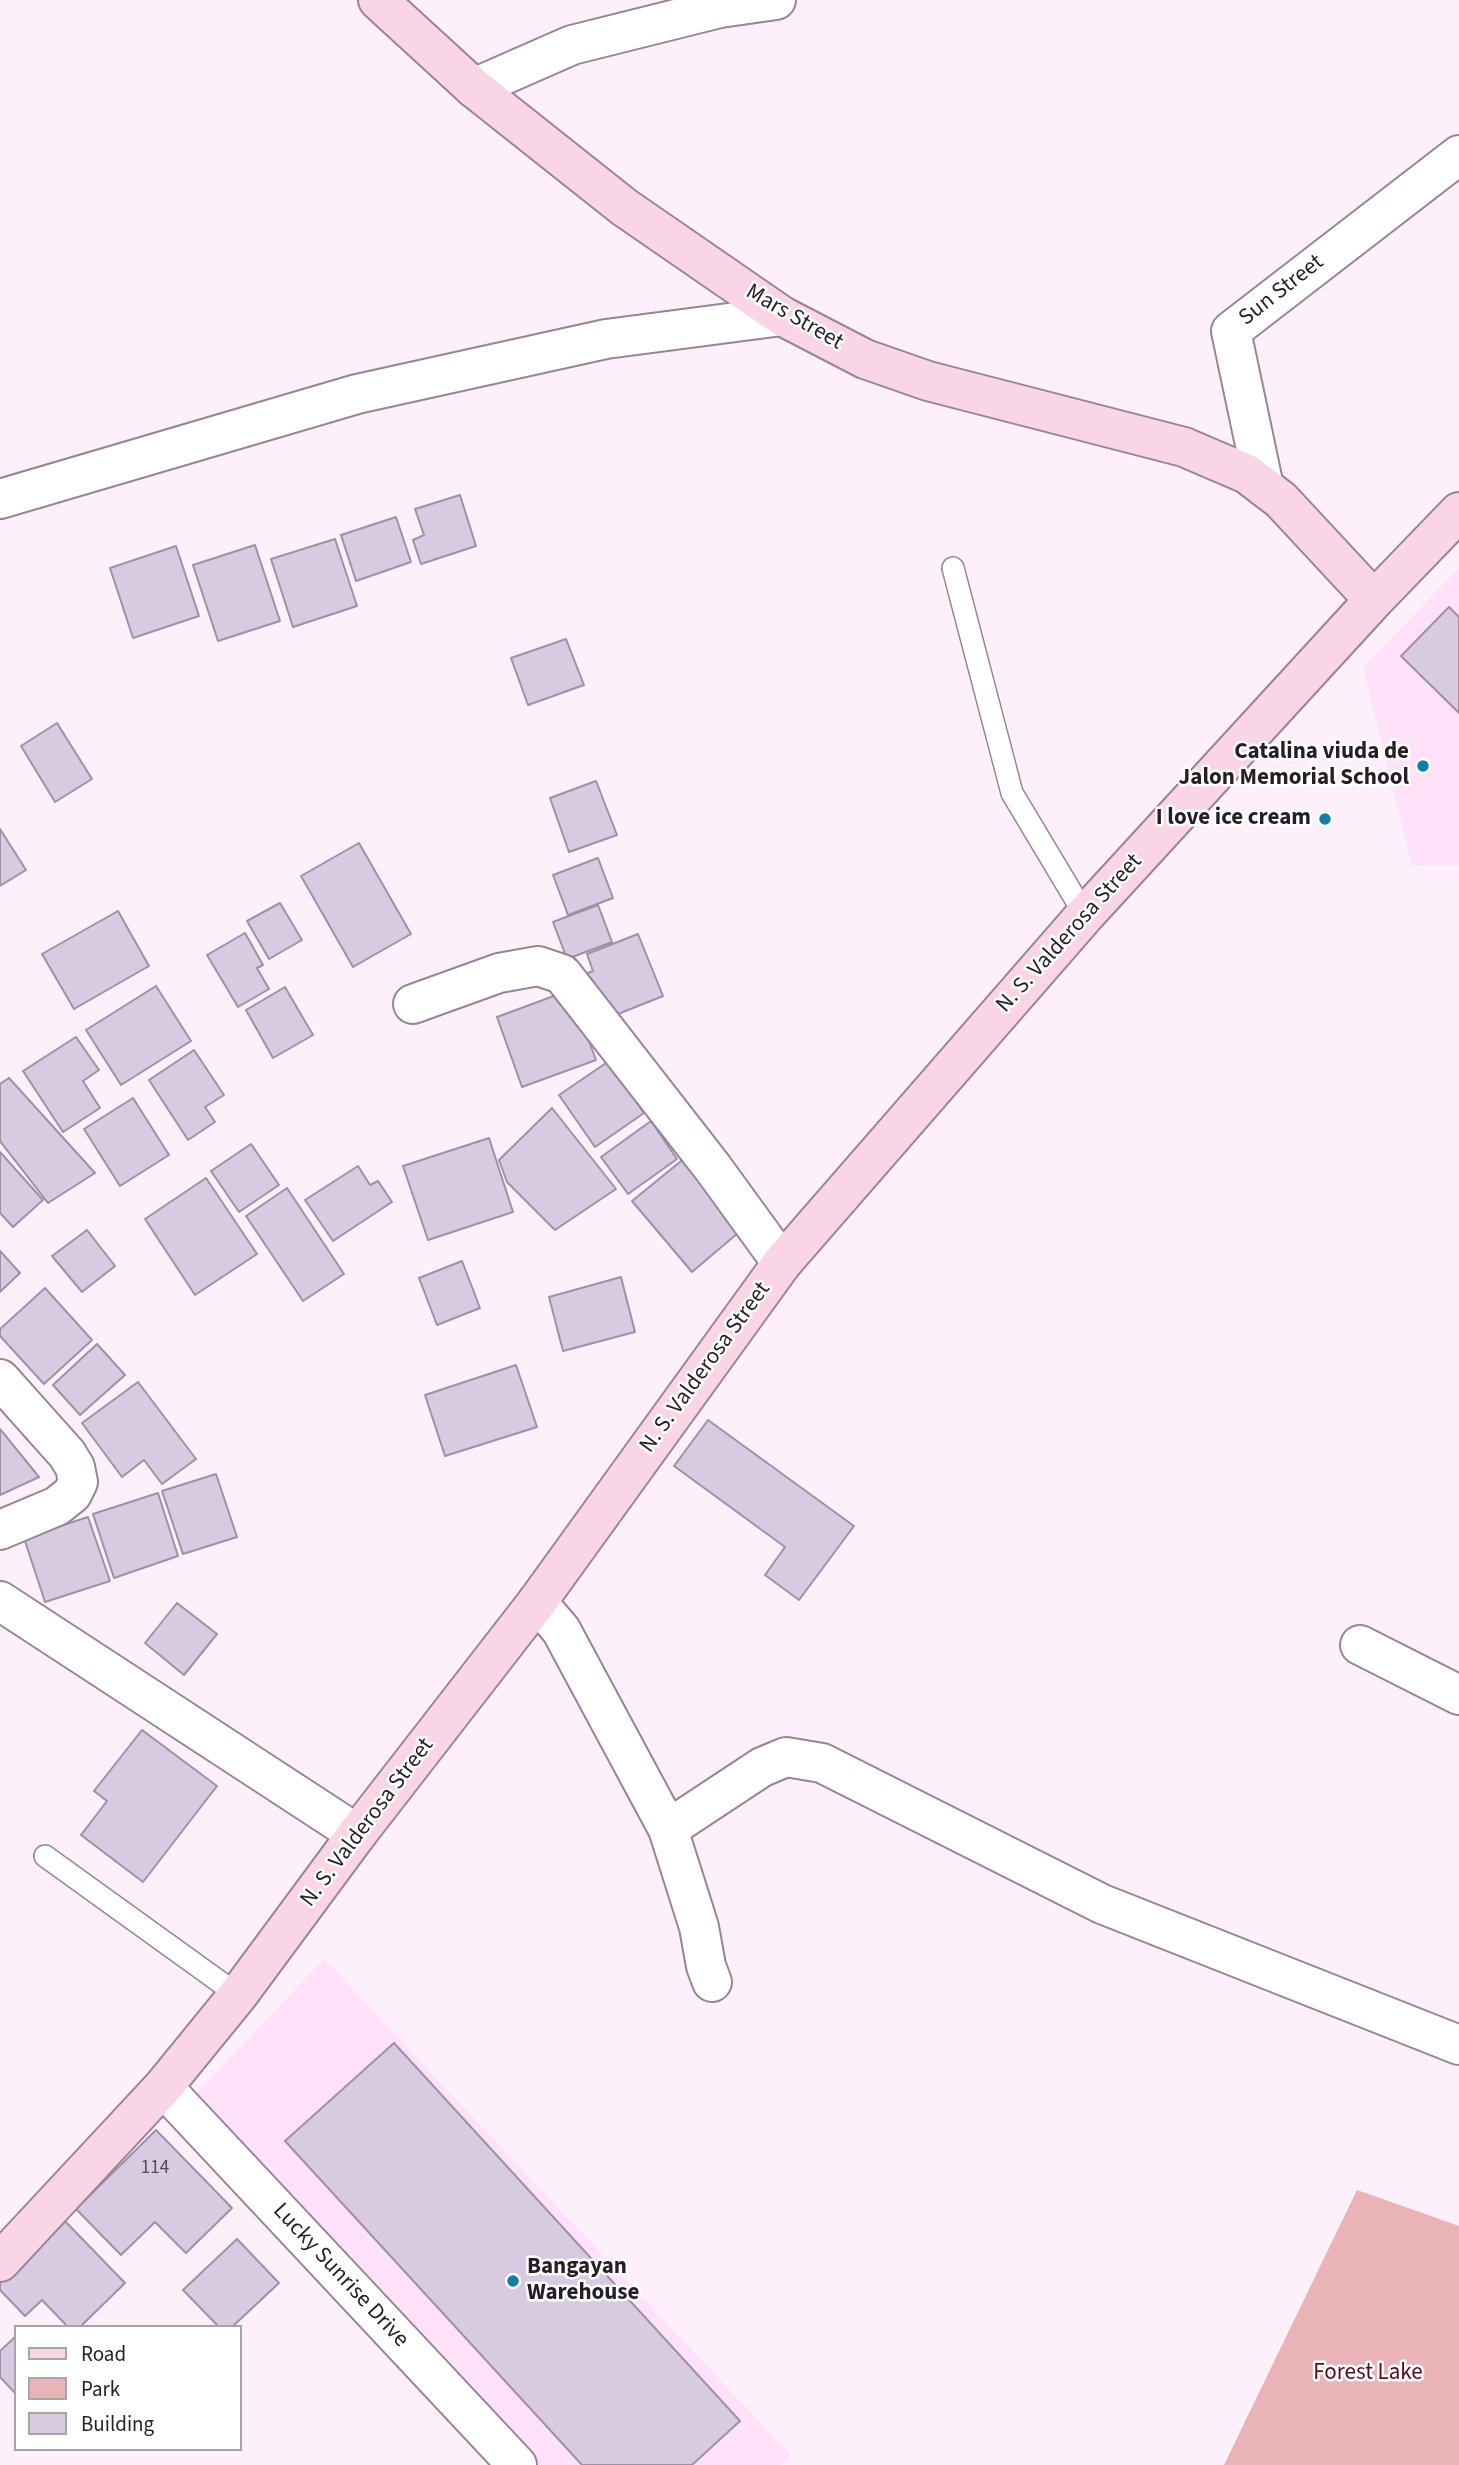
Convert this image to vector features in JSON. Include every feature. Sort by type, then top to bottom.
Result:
[{"type":"main road","name":"Mars Street","points":[[378,0],[474,88],[624,207],[782,316],[865,359],[928,381],[1184,447],[1247,474],[1272,494],[1374,600]]},
{"type":"main road","name":"N. S. Valderosa Street","points":[[0,2262],[163,2087],[238,1995],[357,1834],[537,1602],[782,1263],[1085,915],[1374,600],[1459,512]]},
{"type":"street","points":[[474,88],[572,45],[718,4],[776,0]]},
{"type":"street","name":"Sun Street","points":[[1272,494],[1231,331],[1459,155]]},
{"type":"street","points":[[0,499],[357,394],[606,338],[782,316]]},
{"type":"street","points":[[413,1004],[499,973],[538,966],[562,974],[713,1168],[782,1263]]},
{"type":"street","points":[[0,1379],[67,1454],[75,1467],[78,1482],[72,1494],[57,1506],[0,1530]]},
{"type":"street","points":[[0,1601],[357,1834]]},
{"type":"street","points":[[537,1602],[561,1630],[668,1829],[699,1927],[706,1966],[712,1982]]},
{"type":"street","points":[[1360,1645],[1459,1695]]},
{"type":"street","points":[[668,1829],[762,1767],[786,1757],[822,1763],[1102,1904],[1459,2045]]},
{"type":"street","name":"Lucky Sunrise Drive","points":[[163,2087],[517,2465]]},
{"type":"lane","points":[[953,568],[1012,793],[1085,915]]},
{"type":"lane","points":[[45,1856],[238,1995]]},
{"type":"shaded area","name":"Catalina viuda de Jalon Memorial School","points":[[1459,568],[1459,865],[1412,866],[1363,667]]},
{"type":"shaded area","name":"Bangayan Warehouse","points":[[324,1959],[791,2455],[780,2465],[536,2465],[190,2099]]},
{"type":"green space","name":"Forest Lake","points":[[1357,2190],[1459,2226],[1459,2465],[1224,2465]]},
{"type":"building","points":[[460,495],[476,546],[421,564],[413,540],[424,535],[415,509]]},
{"type":"building","points":[[396,517],[411,562],[356,581],[341,535]]},
{"type":"building","points":[[335,539],[357,606],[293,627],[271,559]]},
{"type":"building","points":[[255,545],[280,621],[218,641],[193,565]]},
{"type":"building","points":[[176,546],[199,616],[133,638],[110,568]]},
{"type":"building","points":[[1449,607],[1459,617],[1459,713],[1401,656]]},
{"type":"building","points":[[566,639],[584,685],[528,705],[511,658]]},
{"type":"building","points":[[57,723],[92,779],[55,802],[21,746]]},
{"type":"building","points":[[596,781],[617,835],[569,852],[550,798]]},
{"type":"building","points":[[0,829],[26,870],[0,886]]},
{"type":"building","points":[[359,843],[411,934],[353,967],[301,876]]},
{"type":"building","points":[[598,858],[613,898],[568,915],[553,875]]},
{"type":"building","points":[[280,903],[302,940],[269,959],[247,921]]},
{"type":"building","points":[[598,905],[612,942],[567,959],[553,922]]},
{"type":"building","points":[[118,911],[149,966],[74,1009],[42,954]]},
{"type":"building","points":[[245,933],[263,965],[257,968],[269,989],[238,1007],[207,955]]},
{"type":"building","points":[[638,934],[663,996],[598,1022],[580,976],[593,971],[587,954]]},
{"type":"building","points":[[156,986],[191,1041],[121,1085],[86,1030]]},
{"type":"building","points":[[285,987],[313,1035],[273,1058],[246,1010]]},
{"type":"building","points":[[570,990],[596,1060],[522,1087],[497,1017]]},
{"type":"building","points":[[76,1037],[99,1070],[83,1081],[100,1108],[63,1132],[23,1071]]},
{"type":"building","points":[[194,1050],[224,1095],[205,1107],[215,1122],[188,1140],[149,1080]]},
{"type":"building","points":[[609,1061],[644,1113],[595,1147],[559,1095]]},
{"type":"building","points":[[9,1078],[95,1173],[48,1203],[0,1141],[0,1084]]},
{"type":"building","points":[[133,1098],[169,1155],[120,1186],[84,1129]]},
{"type":"building","points":[[552,1108],[616,1189],[555,1230],[507,1182],[499,1160]]},
{"type":"building","points":[[651,1121],[677,1159],[628,1194],[601,1157]]},
{"type":"building","points":[[489,1138],[513,1212],[428,1240],[403,1166]]},
{"type":"building","points":[[251,1144],[279,1185],[239,1212],[211,1171]]},
{"type":"building","points":[[0,1152],[43,1200],[13,1227],[0,1213]]},
{"type":"building","points":[[686,1157],[745,1227],[692,1272],[632,1201]]},
{"type":"building","points":[[358,1166],[370,1185],[378,1181],[392,1202],[333,1241],[305,1200]]},
{"type":"building","points":[[206,1178],[257,1254],[195,1295],[145,1219]]},
{"type":"building","points":[[287,1188],[344,1274],[303,1301],[246,1216]]},
{"type":"building","points":[[87,1230],[115,1266],[82,1292],[52,1256]]},
{"type":"building","points":[[0,1251],[20,1273],[0,1292]]},
{"type":"building","points":[[462,1261],[480,1308],[437,1325],[419,1278]]},
{"type":"building","points":[[621,1277],[635,1332],[563,1351],[549,1297]]},
{"type":"building","points":[[45,1288],[92,1340],[44,1384],[0,1336],[0,1329]]},
{"type":"building","points":[[97,1344],[125,1375],[80,1415],[53,1385]]},
{"type":"building","points":[[516,1365],[537,1427],[445,1456],[425,1395]]},
{"type":"building","points":[[138,1382],[196,1459],[162,1484],[144,1460],[122,1477],[82,1423]]},
{"type":"building","points":[[708,1420],[854,1526],[799,1600],[765,1575],[785,1547],[674,1466]]},
{"type":"building","points":[[0,1429],[39,1477],[0,1495]]},
{"type":"building","points":[[216,1474],[237,1537],[183,1554],[162,1491]]},
{"type":"building","points":[[158,1493],[178,1556],[114,1578],[93,1514]]},
{"type":"building","points":[[88,1517],[110,1581],[45,1602],[24,1538]]},
{"type":"building","points":[[177,1603],[217,1634],[184,1675],[145,1643]]},
{"type":"building","points":[[142,1730],[217,1786],[143,1882],[81,1835],[107,1801],[94,1791]]},
{"type":"building","name":"Bangayan Warehouse","points":[[394,2043],[740,2421],[692,2465],[582,2465],[285,2141]]},
{"type":"building","points":[[156,2130],[232,2208],[186,2253],[155,2222],[121,2255],[76,2209]]},
{"type":"building","points":[[61,2217],[125,2283],[82,2325],[66,2325],[42,2300],[25,2316],[0,2290],[0,2276]]},
{"type":"building","points":[[237,2239],[279,2283],[234,2325],[217,2325],[183,2290]]},
{"type":"building","points":[[14,2338],[14,2392],[0,2377],[0,2351]]},
{"type":"place","name":"Catalina viuda de Jalon Memorial School","points":[[1423,766]]},
{"type":"place","name":"I love ice cream","points":[[1325,819]]},
{"type":"place","name":"Bangayan Warehouse","points":[[513,2281]]}]
